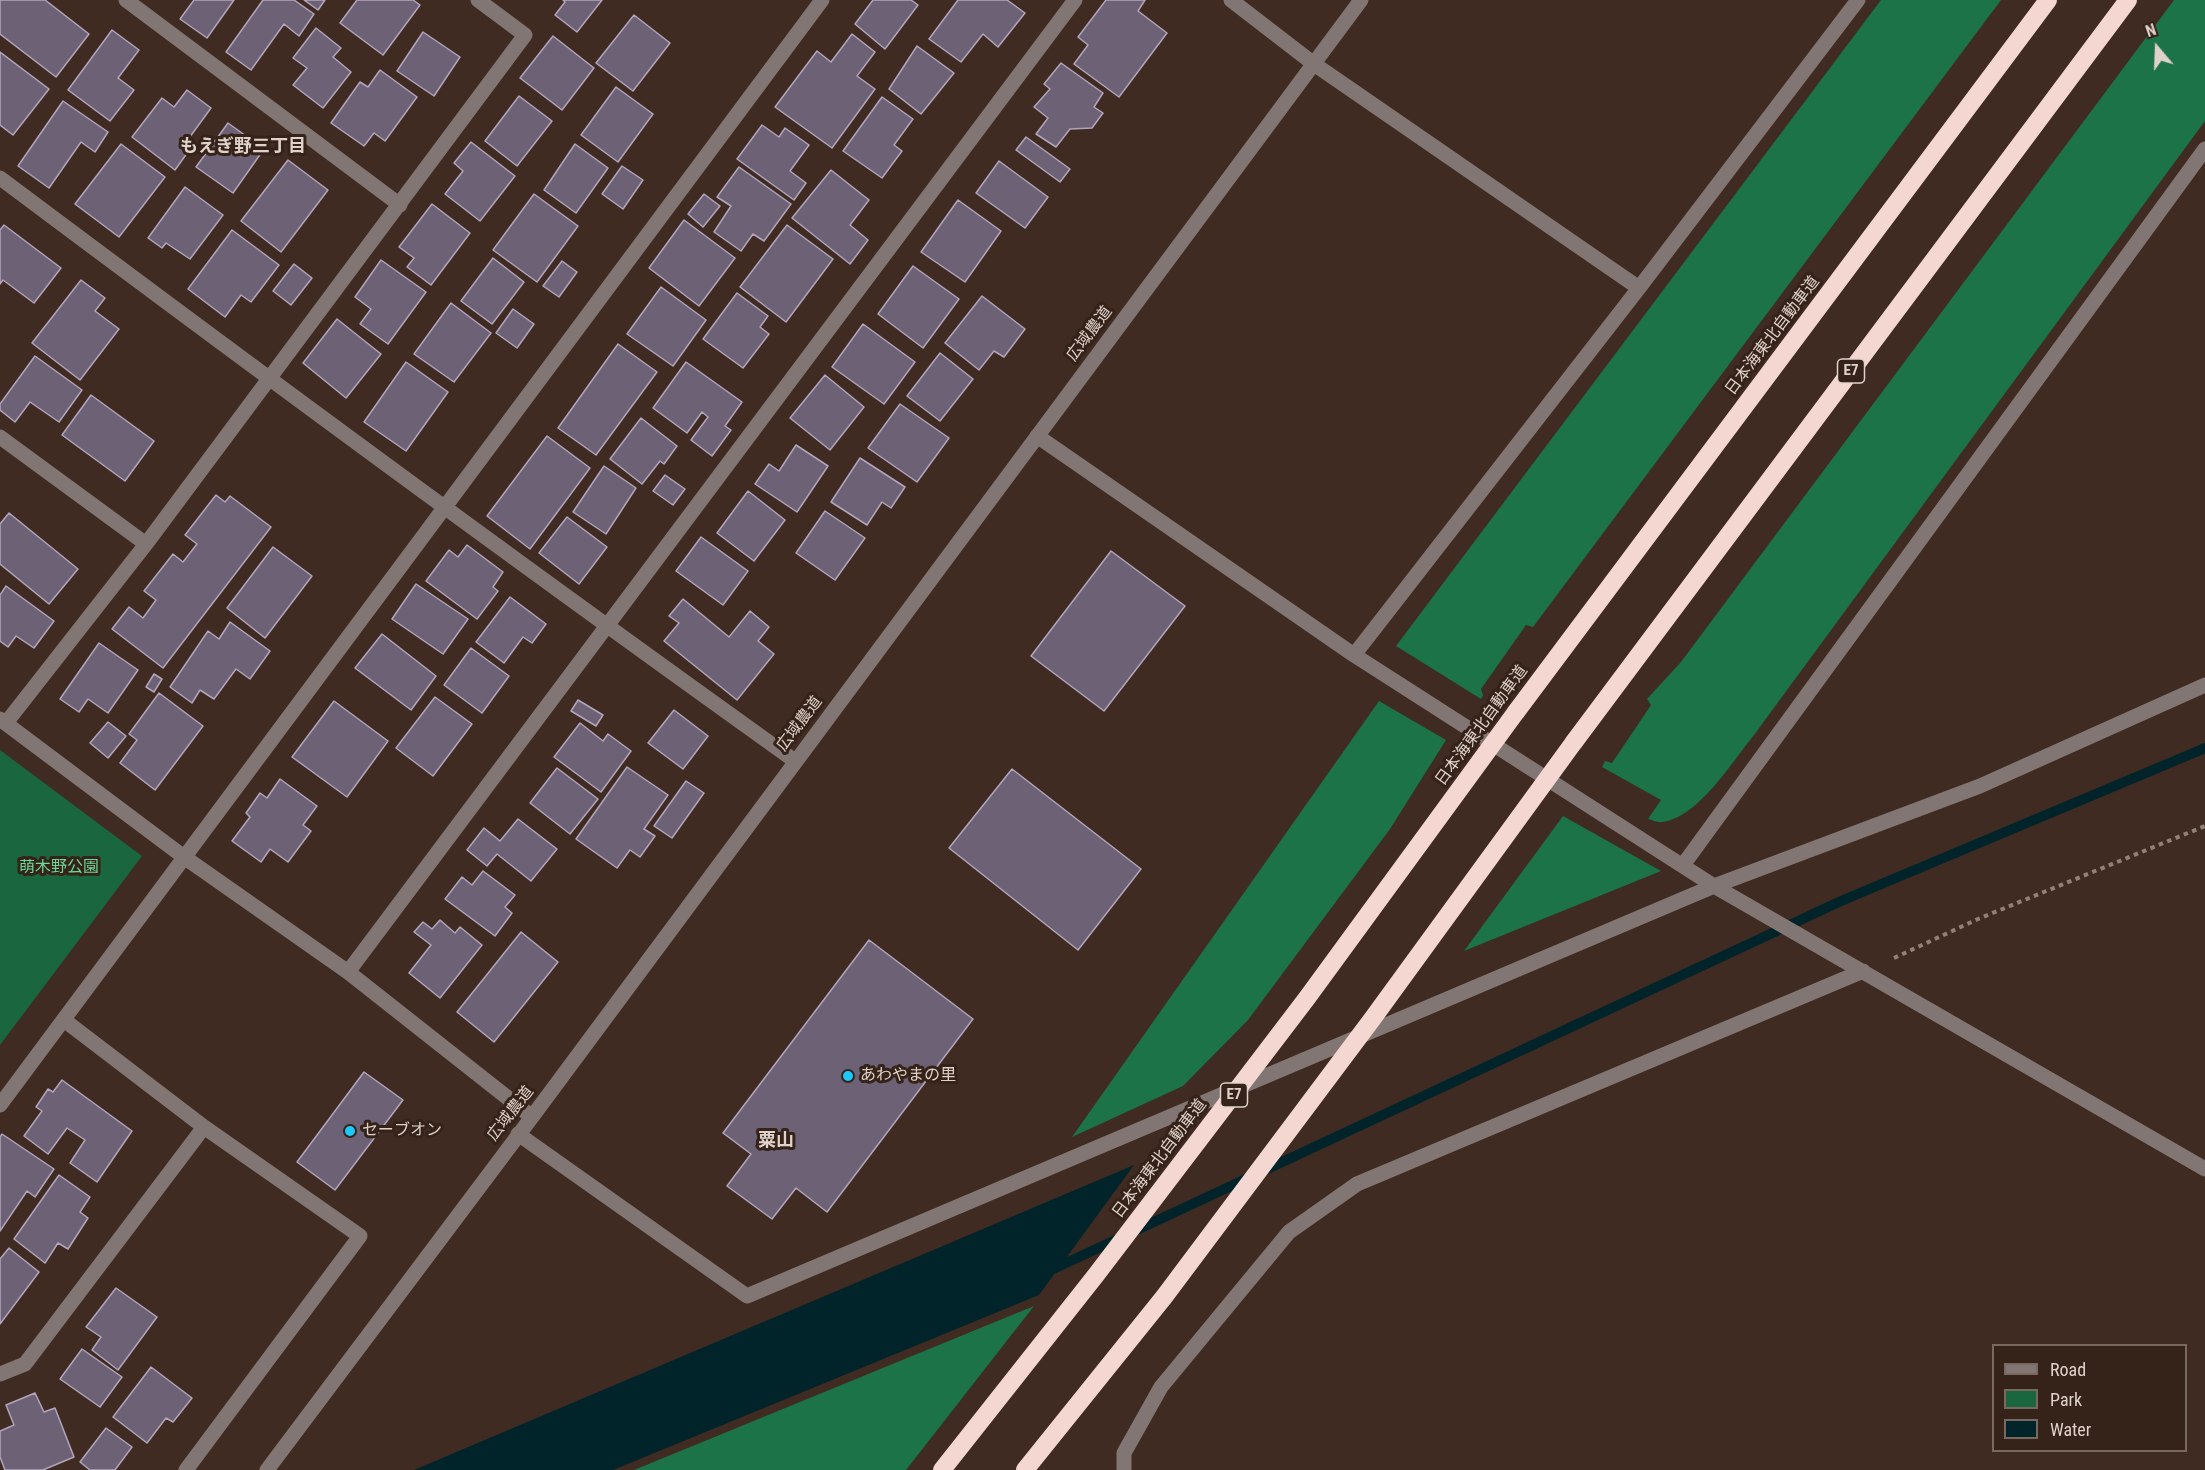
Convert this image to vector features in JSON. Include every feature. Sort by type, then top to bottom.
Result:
[{"type":"highway","name":"日本海東北自動車道","points":[[942,1470],[1096,1275],[1300,1008],[1516,712],[2048,0]]},
{"type":"highway","name":"E7","points":[[1025,1470],[1164,1297],[1373,1018],[1574,742],[2128,0]]},
{"type":"street","points":[[126,0],[400,205]]},
{"type":"street","points":[[478,0],[525,35],[146,544],[3,721],[184,857],[348,972],[532,1117]]},
{"type":"street","points":[[0,1105],[822,0]]},
{"type":"street","points":[[348,972],[1076,0]]},
{"type":"street","points":[[1231,0],[1314,64],[1639,288]]},
{"type":"street","name":"広域農道","points":[[267,1470],[532,1117],[1361,0]]},
{"type":"street","points":[[1354,655],[1639,288],[1858,0]]},
{"type":"street","points":[[1683,865],[2205,149]]},
{"type":"street","points":[[0,178],[269,379],[795,761]]},
{"type":"street","points":[[1037,436],[1354,655],[1714,886],[2205,1168]]},
{"type":"street","points":[[0,437],[146,544]]},
{"type":"street","points":[[518,1134],[747,1296],[1714,886],[1980,786],[2205,685]]},
{"type":"street","points":[[1124,1470],[1124,1453],[1161,1387],[1289,1232],[1357,1184],[1863,972]]},
{"type":"street","points":[[64,1020],[204,1127],[360,1236],[186,1470]]},
{"type":"street","points":[[0,1374],[25,1364],[204,1127]]},
{"type":"path","points":[[1863,972],[1978,919],[2205,826]]},
{"type":"green space","points":[[1881,0],[2001,0],[1533,627],[1526,625],[1481,689],[1483,695],[1481,699],[1396,646]]},
{"type":"green space","points":[[2174,0],[2205,0],[2205,121],[1725,773],[1688,811],[1662,822],[1648,819],[1661,800],[1602,767],[1605,761],[1612,763],[1651,705],[1647,699],[1681,662]]},
{"type":"green space","points":[[1379,701],[1446,740],[1390,829],[1248,1020],[1183,1086],[1072,1137]]},
{"type":"green space","name":"萌木野公園","points":[[0,750],[142,856],[0,1045]]},
{"type":"green space","points":[[1563,816],[1661,871],[1464,951]]},
{"type":"green space","points":[[1034,1306],[906,1470],[634,1470]]},
{"type":"water","points":[[1134,1165],[1039,1295],[613,1470],[414,1470]]},
{"type":"building","points":[[0,0],[45,0],[89,34],[56,77],[0,34]]},
{"type":"building","points":[[194,0],[234,0],[207,38],[180,19]]},
{"type":"building","points":[[263,0],[294,0],[314,14],[299,36],[284,24],[251,70],[226,52]]},
{"type":"building","points":[[304,0],[325,0],[318,10]]},
{"type":"building","points":[[357,0],[413,0],[420,5],[383,55],[340,23]]},
{"type":"building","points":[[563,0],[602,0],[577,32],[555,15],[565,2]]},
{"type":"building","points":[[873,0],[911,0],[918,5],[885,49],[855,24]]},
{"type":"building","points":[[958,0],[1007,0],[1025,13],[998,47],[983,34],[961,62],[929,39]]},
{"type":"building","points":[[1106,0],[1145,0],[1138,11],[1167,33],[1119,97],[1074,64],[1088,45],[1078,37]]},
{"type":"building","points":[[634,15],[670,43],[633,91],[596,63]]},
{"type":"building","points":[[316,28],[341,48],[333,57],[351,72],[323,108],[293,85],[307,68],[293,58]]},
{"type":"building","points":[[112,30],[139,50],[118,78],[134,90],[110,121],[68,90]]},
{"type":"building","points":[[423,32],[460,57],[434,96],[397,71]]},
{"type":"building","points":[[852,34],[875,52],[857,76],[875,89],[832,148],[775,107],[817,51],[831,62]]},
{"type":"building","points":[[553,36],[594,68],[562,110],[520,78]]},
{"type":"building","points":[[917,46],[954,73],[921,114],[889,89]]},
{"type":"building","points":[[0,52],[49,89],[13,135],[0,125]]},
{"type":"building","points":[[1061,63],[1103,93],[1094,107],[1103,113],[1092,128],[1070,129],[1056,147],[1036,134],[1048,118],[1034,107],[1050,89],[1044,84]]},
{"type":"building","points":[[380,70],[417,97],[385,141],[374,133],[364,146],[331,123],[360,82],[368,87]]},
{"type":"building","points":[[616,87],[653,114],[618,162],[581,135]]},
{"type":"building","points":[[187,90],[211,108],[184,145],[190,149],[175,170],[132,137],[162,98],[174,107]]},
{"type":"building","points":[[519,96],[552,121],[517,166],[485,141]]},
{"type":"building","points":[[882,97],[913,119],[894,145],[902,151],[882,178],[843,151]]},
{"type":"building","points":[[63,101],[108,132],[95,152],[81,142],[49,188],[18,166]]},
{"type":"building","points":[[228,123],[264,149],[233,193],[196,167]]},
{"type":"building","points":[[762,125],[779,137],[785,128],[809,145],[790,171],[806,183],[794,200],[737,159]]},
{"type":"building","points":[[1026,137],[1070,169],[1060,182],[1016,150]]},
{"type":"building","points":[[471,142],[515,176],[480,221],[445,194],[463,171],[454,163]]},
{"type":"building","points":[[121,144],[165,177],[119,237],[75,204]]},
{"type":"building","points":[[575,144],[608,168],[576,213],[544,190]]},
{"type":"building","points":[[288,160],[328,190],[281,252],[241,221]]},
{"type":"building","points":[[999,161],[1048,197],[1025,228],[976,193]]},
{"type":"building","points":[[622,166],[643,180],[623,209],[602,194]]},
{"type":"building","points":[[739,167],[791,204],[764,241],[753,234],[741,251],[714,232],[731,206],[717,197]]},
{"type":"building","points":[[831,170],[869,200],[850,225],[868,240],[850,264],[792,218]]},
{"type":"building","points":[[185,187],[223,215],[190,259],[166,243],[162,248],[148,238]]},
{"type":"building","points":[[534,194],[578,226],[537,282],[493,250]]},
{"type":"building","points":[[704,194],[720,206],[703,227],[688,214]]},
{"type":"building","points":[[958,200],[1001,231],[965,282],[921,252]]},
{"type":"building","points":[[432,204],[470,233],[431,285],[407,267],[414,258],[399,247]]},
{"type":"building","points":[[684,220],[735,258],[699,306],[649,268]]},
{"type":"building","points":[[4,225],[61,268],[34,303],[3,280],[0,284],[0,230]]},
{"type":"building","points":[[787,225],[833,259],[786,322],[740,287]]},
{"type":"building","points":[[232,230],[279,265],[251,302],[241,295],[225,317],[188,289]]},
{"type":"building","points":[[493,258],[524,282],[492,324],[461,301]]},
{"type":"building","points":[[381,260],[426,292],[388,344],[360,324],[371,309],[355,297]]},
{"type":"building","points":[[562,261],[577,272],[559,297],[543,286]]},
{"type":"building","points":[[294,264],[312,278],[291,305],[273,291]]},
{"type":"building","points":[[913,266],[959,299],[923,348],[878,314]]},
{"type":"building","points":[[81,280],[105,298],[95,311],[119,329],[80,380],[32,343]]},
{"type":"building","points":[[661,287],[706,320],[673,366],[627,334]]},
{"type":"building","points":[[737,293],[768,316],[760,327],[769,334],[743,368],[703,339]]},
{"type":"building","points":[[982,296],[1025,329],[1004,357],[994,351],[979,370],[945,343]]},
{"type":"building","points":[[451,303],[491,333],[454,382],[414,354]]},
{"type":"building","points":[[513,309],[534,324],[517,348],[496,333]]},
{"type":"building","points":[[337,319],[381,354],[346,398],[303,363]]},
{"type":"building","points":[[863,324],[915,362],[884,404],[832,367]]},
{"type":"building","points":[[618,344],[657,372],[596,455],[558,428]]},
{"type":"building","points":[[940,353],[973,379],[940,421],[907,396]]},
{"type":"building","points":[[35,356],[82,390],[59,422],[30,402],[15,422],[0,410],[0,404]]},
{"type":"building","points":[[406,362],[448,392],[406,451],[364,422]]},
{"type":"building","points":[[686,362],[742,402],[725,426],[731,430],[712,456],[691,440],[708,417],[702,412],[687,433],[653,408]]},
{"type":"building","points":[[825,375],[864,407],[830,450],[790,418]]},
{"type":"building","points":[[91,395],[154,441],[125,481],[62,435]]},
{"type":"building","points":[[900,404],[949,438],[917,482],[868,448]]},
{"type":"building","points":[[641,418],[677,446],[664,464],[660,461],[642,484],[610,459]]},
{"type":"building","points":[[547,436],[590,468],[530,549],[487,516]]},
{"type":"building","points":[[796,445],[828,466],[797,512],[755,484],[769,464],[779,471]]},
{"type":"building","points":[[860,458],[905,487],[891,508],[882,502],[867,525],[831,502]]},
{"type":"building","points":[[604,466],[636,488],[606,534],[573,512]]},
{"type":"building","points":[[665,475],[685,489],[673,505],[653,491]]},
{"type":"building","points":[[748,491],[785,520],[754,561],[717,533]]},
{"type":"building","points":[[216,495],[225,502],[230,496],[271,527],[163,668],[112,629],[129,607],[143,618],[156,600],[144,591],[173,554],[183,562],[197,544],[185,535]]},
{"type":"building","points":[[825,511],[865,538],[835,580],[796,553]]},
{"type":"building","points":[[9,513],[78,569],[49,604],[0,564],[0,524]]},
{"type":"building","points":[[567,517],[607,547],[579,584],[539,553]]},
{"type":"building","points":[[701,537],[748,571],[723,605],[676,571]]},
{"type":"building","points":[[467,545],[503,572],[493,587],[498,591],[477,619],[426,581],[449,550],[458,557]]},
{"type":"building","points":[[273,547],[312,576],[265,638],[227,608]]},
{"type":"building","points":[[1111,551],[1185,606],[1104,711],[1031,656]]},
{"type":"building","points":[[416,584],[468,619],[443,654],[392,619]]},
{"type":"building","points":[[6,586],[54,621],[34,648],[16,636],[8,647],[0,641],[0,595]]},
{"type":"building","points":[[510,597],[546,624],[532,643],[523,637],[504,663],[476,642]]},
{"type":"building","points":[[683,599],[729,637],[750,611],[769,627],[758,641],[774,654],[737,700],[664,641],[679,623],[669,616]]},
{"type":"building","points":[[230,622],[270,651],[250,679],[236,669],[214,699],[200,690],[192,703],[170,687],[208,631],[219,639]]},
{"type":"building","points":[[382,634],[436,676],[411,710],[355,668]]},
{"type":"building","points":[[99,643],[138,670],[108,713],[88,699],[79,712],[60,699]]},
{"type":"building","points":[[471,648],[509,676],[482,713],[444,685]]},
{"type":"building","points":[[154,674],[162,679],[154,692],[146,687]]},
{"type":"building","points":[[159,693],[203,726],[155,790],[120,763],[137,740],[129,734]]},
{"type":"building","points":[[435,697],[472,724],[433,776],[396,748]]},
{"type":"building","points":[[578,700],[603,715],[596,726],[571,711]]},
{"type":"building","points":[[334,701],[388,741],[347,797],[292,757]]},
{"type":"building","points":[[674,710],[708,736],[683,769],[648,743]]},
{"type":"building","points":[[108,722],[126,736],[108,758],[90,743]]},
{"type":"building","points":[[580,723],[603,741],[608,734],[631,751],[601,792],[554,757]]},
{"type":"building","points":[[627,767],[668,795],[644,829],[655,836],[640,857],[630,850],[617,868],[576,839]]},
{"type":"building","points":[[557,768],[598,799],[570,834],[530,803]]},
{"type":"building","points":[[1012,769],[1141,869],[1078,950],[949,848]]},
{"type":"building","points":[[280,779],[317,806],[303,825],[311,831],[288,862],[270,849],[261,862],[232,841],[250,817],[246,813],[260,793],[267,798]]},
{"type":"building","points":[[686,781],[704,793],[672,838],[654,826]]},
{"type":"building","points":[[518,819],[557,849],[531,881],[497,854],[487,866],[467,850],[484,828],[500,841]]},
{"type":"building","points":[[483,871],[515,895],[505,907],[512,913],[495,936],[445,899],[462,877],[472,885]]},
{"type":"building","points":[[440,920],[455,933],[460,927],[482,945],[440,998],[409,973],[431,945],[414,932],[423,922],[432,929]]},
{"type":"building","points":[[521,932],[558,962],[494,1042],[457,1012]]},
{"type":"building","name":"あわやまの里","points":[[869,940],[973,1019],[827,1212],[796,1188],[772,1219],[727,1186],[751,1154],[723,1133]]},
{"type":"building","name":"セーブオン","points":[[364,1072],[403,1100],[335,1190],[297,1162]]},
{"type":"building","points":[[62,1080],[132,1131],[97,1182],[70,1163],[85,1140],[67,1128],[48,1154],[24,1136],[42,1111],[36,1107],[48,1089],[53,1092]]},
{"type":"building","points":[[2,1134],[54,1169],[35,1197],[27,1191],[0,1231],[0,1137]]},
{"type":"building","points":[[59,1175],[90,1197],[80,1212],[88,1218],[68,1249],[58,1243],[45,1263],[14,1239]]},
{"type":"building","points":[[9,1248],[39,1272],[0,1324],[0,1259]]},
{"type":"building","points":[[116,1288],[157,1317],[118,1370],[92,1350],[101,1337],[86,1327]]},
{"type":"building","points":[[82,1349],[122,1377],[100,1407],[60,1379]]},
{"type":"building","points":[[151,1367],[192,1398],[173,1422],[166,1418],[147,1443],[113,1417]]},
{"type":"building","points":[[35,1393],[44,1412],[55,1408],[74,1457],[43,1470],[5,1470],[0,1457],[0,1431],[14,1425],[6,1405]]},
{"type":"building","points":[[106,1428],[132,1447],[115,1470],[90,1470],[80,1462]]},
{"type":"waterway","points":[[1049,1271],[1841,901],[2205,748]]},
{"type":"place","name":"あわやまの里","points":[[848,1076]]},
{"type":"place","name":"セーブオン","points":[[350,1131]]},
{"type":"district","name":"もえぎ野三丁目","points":[[243,147]]},
{"type":"district","name":"粟山","points":[[776,1141]]}]
